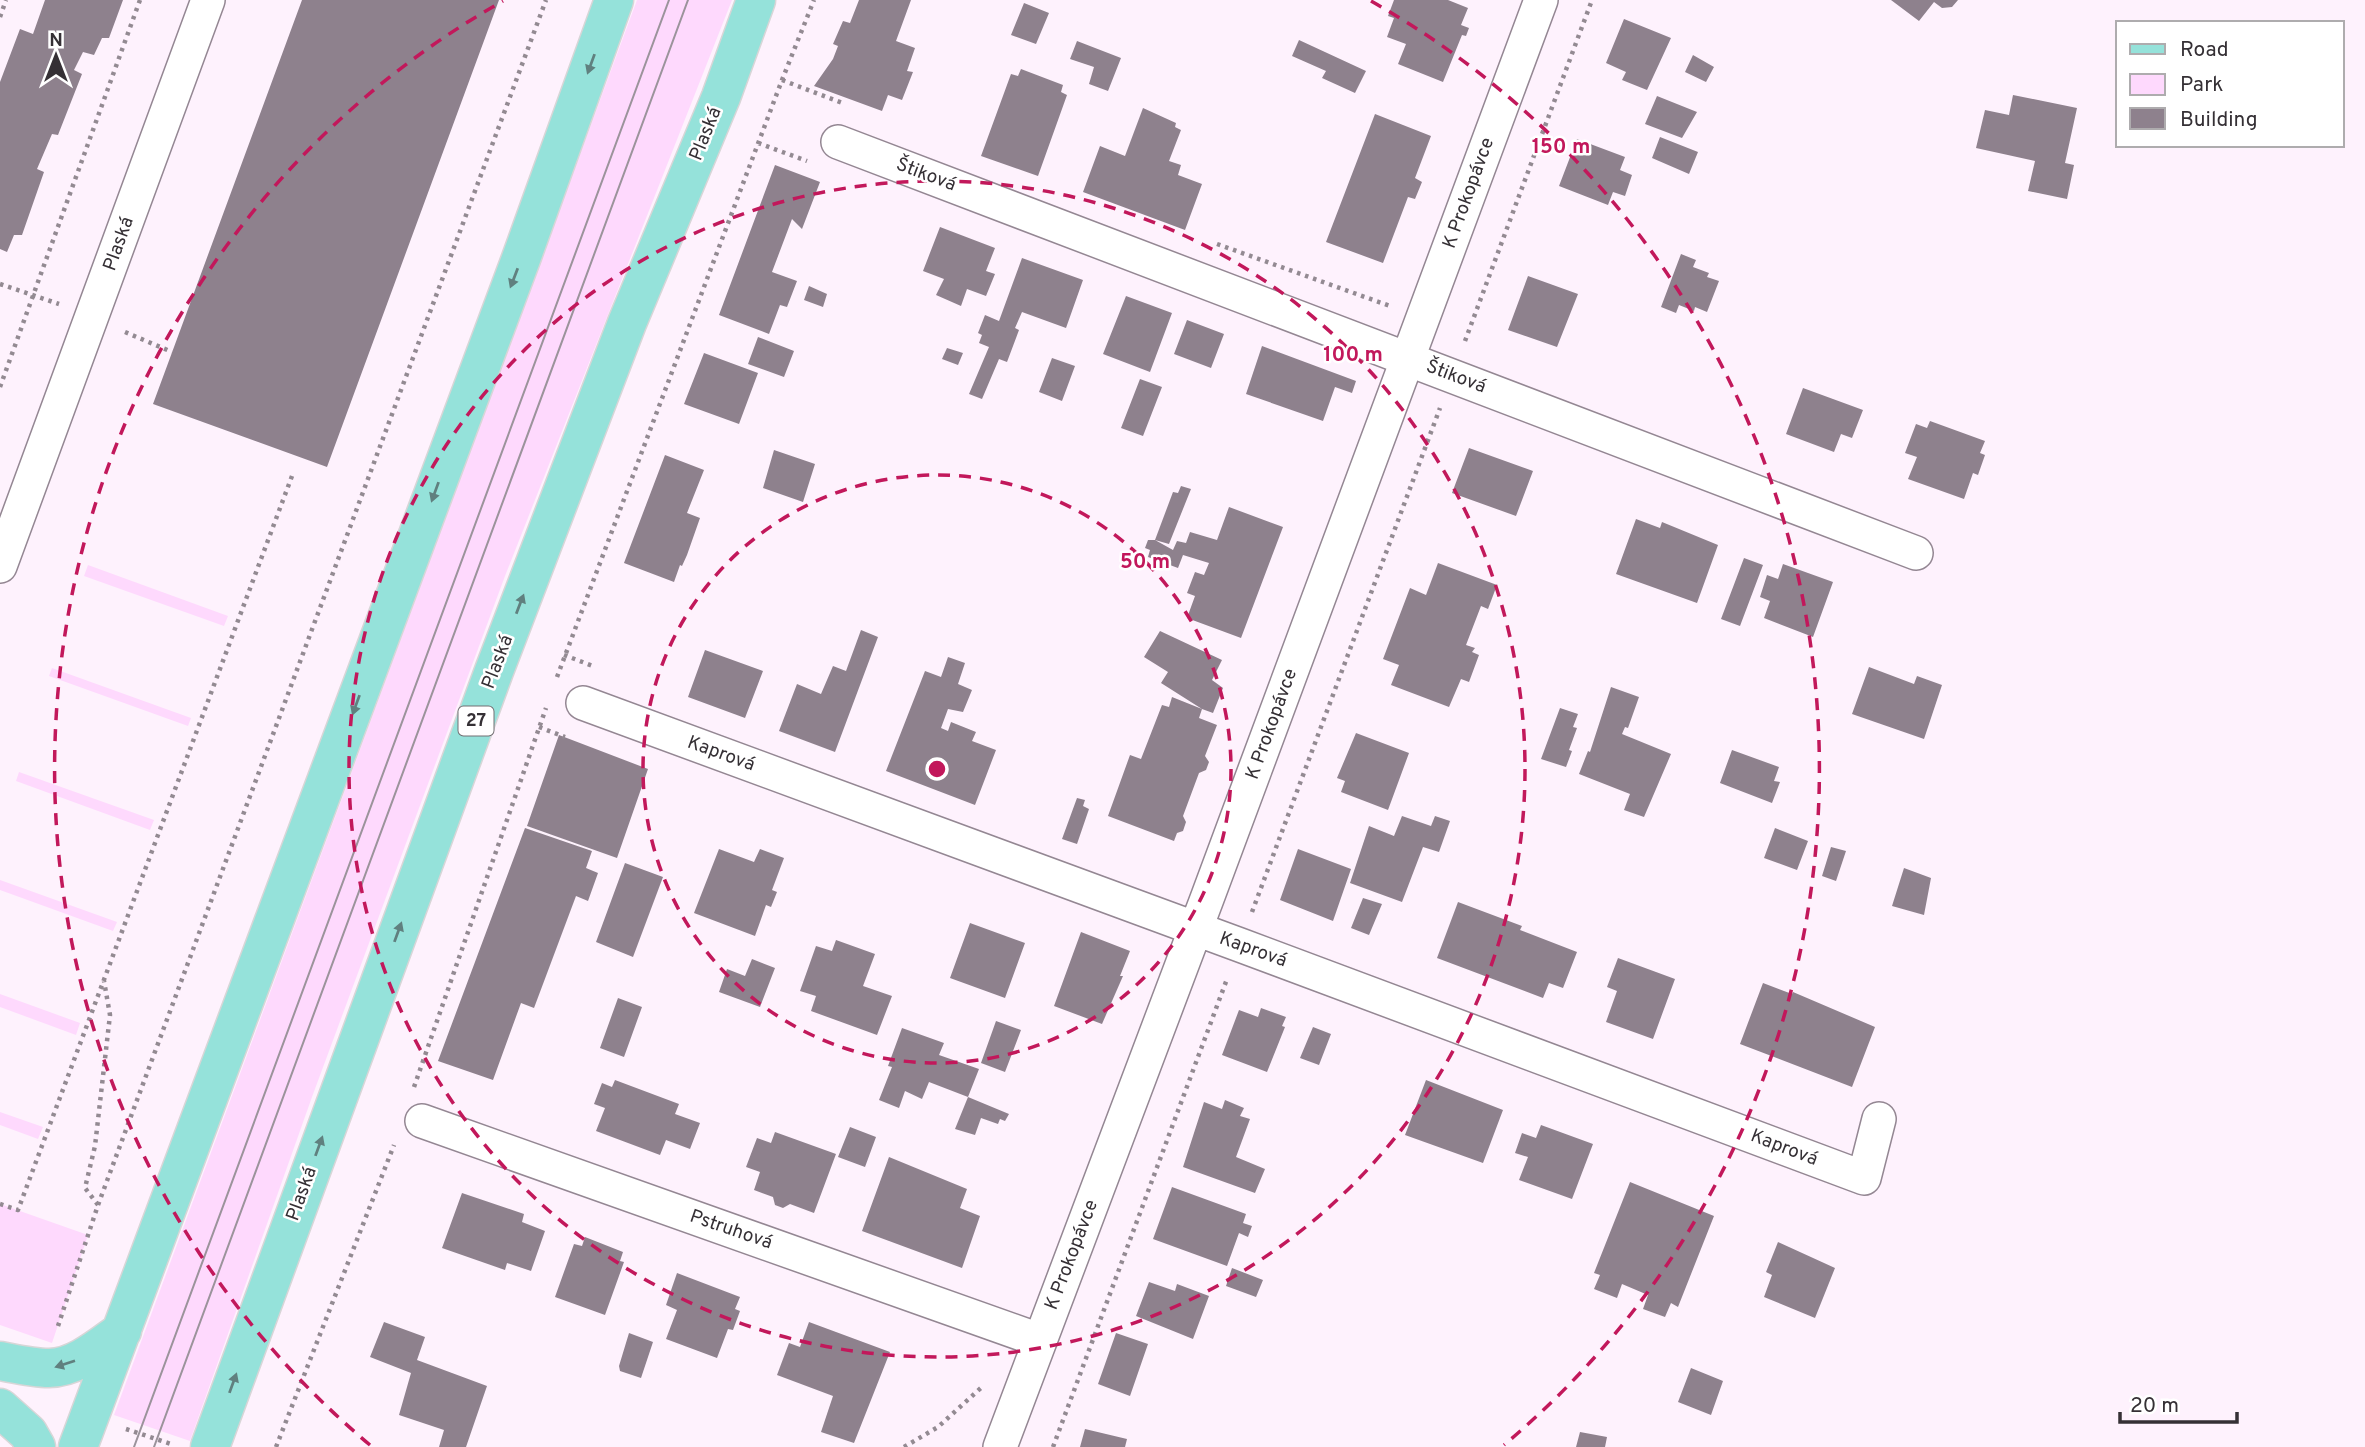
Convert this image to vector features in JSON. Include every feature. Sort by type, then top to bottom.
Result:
[{"type":"main road","points":[[78,1447],[522,256],[614,0]]},
{"type":"main road","name":"Plaská","points":[[210,1447],[494,671],[628,323],[721,97],[756,0]]},
{"type":"main road","points":[[0,1361],[52,1368],[72,1363],[122,1331]]},
{"type":"main road","points":[[0,1408],[28,1433],[36,1447]]},
{"type":"street","name":"Plaská","points":[[0,566],[208,0]]},
{"type":"street","name":"K Prokopávce","points":[[1000,1447],[1196,929],[1541,0]]},
{"type":"street","name":"Štiková","points":[[838,142],[1916,553]]},
{"type":"street","name":"Kaprová","points":[[583,703],[1864,1178],[1879,1119]]},
{"type":"street","name":"Pstruhová","points":[[417,1109],[1039,1340]]},
{"type":"path","points":[[0,17],[6,0]]},
{"type":"path","points":[[0,387],[140,0]]},
{"type":"path","points":[[44,1367],[98,1205],[546,0]]},
{"type":"path","points":[[556,679],[814,0]]},
{"type":"path","points":[[1053,1447],[1592,0]]},
{"type":"path","points":[[782,80],[840,102]]},
{"type":"path","points":[[758,143],[813,164]]},
{"type":"path","points":[[0,284],[93,317]]},
{"type":"path","points":[[133,335],[172,352]]},
{"type":"path","points":[[0,1204],[18,1210],[292,476]]},
{"type":"path","points":[[417,1109],[548,703]]},
{"type":"path","points":[[98,1205],[85,1188],[95,1146],[110,1015],[104,980]]},
{"type":"path","points":[[276,1447],[395,1142]]},
{"type":"green space","points":[[637,0],[732,0],[505,576],[312,1097],[190,1441],[114,1415]]},
{"type":"green space","points":[[88,565],[228,616],[224,626],[84,576]]},
{"type":"green space","points":[[52,668],[191,718],[188,726],[49,676]]},
{"type":"green space","points":[[19,772],[154,820],[150,830],[16,781]]},
{"type":"green space","points":[[0,880],[117,922],[113,931],[0,890]]},
{"type":"green space","points":[[0,994],[80,1023],[76,1035],[0,1007]]},
{"type":"green space","points":[[0,1112],[43,1127],[38,1139],[0,1125]]},
{"type":"green space","points":[[0,1204],[88,1235],[52,1343],[0,1325]]},
{"type":"building","points":[[45,0],[123,0],[109,38],[102,38],[94,55],[83,52],[74,70],[82,74],[58,135],[52,134],[37,169],[44,172],[22,235],[14,235],[7,252],[0,249],[0,82],[20,29],[33,34]]},
{"type":"building","points":[[302,0],[499,0],[327,467],[153,404]]},
{"type":"building","points":[[859,0],[911,0],[896,41],[915,48],[907,71],[913,72],[902,100],[888,95],[882,111],[814,86],[833,59],[838,46],[833,44],[843,21],[850,23]]},
{"type":"building","points":[[1394,0],[1448,0],[1468,8],[1461,25],[1469,28],[1466,36],[1462,35],[1443,82],[1398,64],[1406,44],[1387,37],[1394,18],[1388,16]]},
{"type":"building","points":[[1891,0],[1958,0],[1952,7],[1942,8],[1934,2],[1919,21]]},
{"type":"building","points":[[1024,3],[1049,13],[1036,44],[1011,35]]},
{"type":"building","points":[[1624,19],[1671,38],[1647,90],[1622,80],[1626,72],[1606,63]]},
{"type":"building","points":[[1299,40],[1366,71],[1355,93],[1322,78],[1326,71],[1292,56]]},
{"type":"building","points":[[1077,41],[1121,58],[1108,91],[1089,84],[1094,67],[1070,59]]},
{"type":"building","points":[[1693,55],[1714,67],[1706,82],[1685,72]]},
{"type":"building","points":[[1021,69],[1063,85],[1061,92],[1067,95],[1038,176],[981,156],[1011,74],[1018,76]]},
{"type":"building","points":[[2013,95],[2077,108],[2065,163],[2074,165],[2067,199],[2028,191],[2035,161],[1976,148],[1985,110],[2009,115]]},
{"type":"building","points":[[1657,96],[1697,112],[1682,138],[1645,124]]},
{"type":"building","points":[[1143,108],[1176,123],[1175,127],[1181,130],[1169,161],[1181,165],[1178,175],[1202,184],[1185,230],[1083,192],[1100,146],[1125,156]]},
{"type":"building","points":[[1375,114],[1431,136],[1415,178],[1422,182],[1415,199],[1408,197],[1383,263],[1326,242]]},
{"type":"building","points":[[1660,137],[1698,152],[1689,174],[1652,158]]},
{"type":"building","points":[[1577,139],[1625,157],[1620,170],[1632,175],[1625,196],[1613,192],[1608,205],[1559,186]]},
{"type":"building","points":[[775,165],[820,182],[802,229],[792,219],[772,272],[797,281],[787,307],[780,305],[769,334],[719,315]]},
{"type":"building","points":[[940,227],[995,248],[986,271],[995,274],[986,296],[967,289],[961,306],[936,295],[944,279],[923,271]]},
{"type":"building","points":[[1681,254],[1696,260],[1693,267],[1709,273],[1707,277],[1719,281],[1707,312],[1695,307],[1694,311],[1679,305],[1676,313],[1661,307]]},
{"type":"building","points":[[1022,258],[1083,280],[1066,328],[1022,312],[1015,328],[1019,330],[1007,362],[999,359],[982,399],[969,394],[989,347],[979,343],[982,335],[978,333],[985,315],[999,321]]},
{"type":"building","points":[[1528,276],[1578,294],[1557,347],[1508,330]]},
{"type":"building","points":[[809,286],[827,294],[823,307],[804,300]]},
{"type":"building","points":[[1126,296],[1172,313],[1150,372],[1103,354]]},
{"type":"building","points":[[1187,320],[1224,334],[1211,368],[1174,354]]},
{"type":"building","points":[[758,337],[794,351],[784,377],[748,364]]},
{"type":"building","points":[[1262,346],[1356,381],[1352,393],[1335,387],[1323,421],[1246,394]]},
{"type":"building","points":[[947,348],[963,353],[958,365],[942,359]]},
{"type":"building","points":[[704,353],[758,373],[739,424],[684,404]]},
{"type":"building","points":[[1052,358],[1075,366],[1062,401],[1039,392]]},
{"type":"building","points":[[1140,379],[1162,387],[1143,436],[1121,428]]},
{"type":"building","points":[[1803,388],[1863,410],[1852,438],[1841,434],[1834,452],[1786,434]]},
{"type":"building","points":[[1930,421],[1985,441],[1980,453],[1985,455],[1978,475],[1973,473],[1964,499],[1908,479],[1917,457],[1905,453],[1916,424],[1927,428]]},
{"type":"building","points":[[1469,448],[1533,471],[1516,516],[1452,493]]},
{"type":"building","points":[[774,450],[815,464],[803,502],[763,488]]},
{"type":"building","points":[[665,455],[704,470],[687,513],[700,518],[674,582],[624,563]]},
{"type":"building","points":[[1181,486],[1191,489],[1169,544],[1155,540],[1173,492],[1178,493]]},
{"type":"building","points":[[1229,507],[1283,527],[1241,638],[1187,618],[1195,596],[1187,593],[1195,572],[1204,575],[1209,563],[1183,555],[1178,568],[1148,557],[1150,550],[1145,548],[1148,540],[1155,540],[1173,550],[1177,541],[1186,543],[1190,532],[1217,540]]},
{"type":"building","points":[[1636,519],[1660,528],[1662,522],[1718,545],[1697,603],[1616,574]]},
{"type":"building","points":[[1744,558],[1763,565],[1740,626],[1721,619]]},
{"type":"building","points":[[1438,563],[1497,585],[1488,609],[1481,606],[1466,645],[1475,648],[1472,652],[1479,655],[1469,682],[1461,679],[1449,707],[1391,685],[1399,665],[1383,659],[1410,588],[1426,595]]},
{"type":"building","points":[[1783,564],[1833,582],[1813,637],[1764,618],[1770,601],[1760,597],[1767,575],[1778,579]]},
{"type":"building","points":[[861,630],[878,637],[835,752],[779,731],[797,684],[821,694],[833,666],[846,671]]},
{"type":"building","points":[[1160,631],[1222,660],[1212,680],[1223,688],[1213,713],[1161,683],[1168,672],[1144,657]]},
{"type":"building","points":[[705,650],[763,671],[745,718],[688,697]]},
{"type":"building","points":[[948,657],[965,663],[958,684],[972,690],[963,712],[948,709],[941,728],[948,731],[951,722],[976,732],[972,741],[996,750],[975,805],[886,771],[925,671],[941,677]]},
{"type":"building","points":[[1869,667],[1914,684],[1917,676],[1942,685],[1924,739],[1852,714]]},
{"type":"building","points":[[1611,687],[1639,697],[1628,728],[1625,727],[1622,734],[1671,754],[1644,817],[1624,810],[1630,794],[1579,774],[1588,751],[1590,752]]},
{"type":"building","points":[[1172,697],[1202,709],[1199,718],[1217,725],[1205,756],[1209,762],[1206,770],[1199,773],[1183,816],[1186,822],[1183,831],[1177,833],[1174,841],[1108,816],[1130,755],[1141,759],[1162,705],[1169,707]]},
{"type":"building","points":[[1560,708],[1578,714],[1573,727],[1577,728],[1569,750],[1572,751],[1566,767],[1541,759]]},
{"type":"building","points":[[1356,733],[1409,753],[1388,810],[1341,792],[1345,781],[1337,778]]},
{"type":"building","points":[[559,735],[648,769],[617,858],[527,826]]},
{"type":"building","points":[[1732,750],[1779,767],[1774,781],[1780,782],[1772,803],[1720,783]]},
{"type":"building","points":[[1077,798],[1085,800],[1083,806],[1089,809],[1077,844],[1062,839]]},
{"type":"building","points":[[1402,816],[1431,826],[1435,816],[1450,821],[1439,852],[1423,847],[1402,902],[1350,883],[1369,826],[1394,836]]},
{"type":"building","points":[[525,828],[592,851],[586,868],[598,873],[588,901],[576,896],[534,1008],[521,1003],[493,1080],[438,1061]]},
{"type":"building","points":[[1775,828],[1808,841],[1797,870],[1764,858]]},
{"type":"building","points":[[1831,847],[1846,851],[1836,881],[1822,876]]},
{"type":"building","points":[[719,849],[754,862],[760,849],[784,858],[772,890],[777,892],[771,907],[766,905],[755,936],[694,913]]},
{"type":"building","points":[[1298,849],[1351,869],[1333,921],[1280,900]]},
{"type":"building","points":[[625,863],[663,877],[633,957],[596,942]]},
{"type":"building","points":[[1904,868],[1931,878],[1924,915],[1892,906]]},
{"type":"building","points":[[1363,898],[1382,904],[1369,935],[1351,928]]},
{"type":"building","points":[[1458,902],[1522,926],[1520,930],[1577,952],[1563,988],[1549,983],[1543,998],[1437,958]]},
{"type":"building","points":[[970,923],[1025,943],[1005,998],[950,978]]},
{"type":"building","points":[[1081,932],[1130,951],[1120,976],[1123,976],[1102,1024],[1054,1006]]},
{"type":"building","points":[[836,940],[875,954],[863,986],[892,996],[877,1035],[811,1011],[816,996],[800,991],[816,946],[832,951]]},
{"type":"building","points":[[1618,958],[1675,979],[1653,1039],[1606,1022],[1617,991],[1607,987]]},
{"type":"building","points":[[752,959],[775,968],[760,1007],[719,992],[727,969],[745,976]]},
{"type":"building","points":[[1763,983],[1792,994],[1793,992],[1875,1027],[1852,1087],[1740,1044]]},
{"type":"building","points":[[618,998],[642,1007],[624,1057],[600,1048]]},
{"type":"building","points":[[1261,1008],[1286,1017],[1282,1026],[1285,1027],[1267,1072],[1222,1055],[1239,1010],[1258,1017]]},
{"type":"building","points":[[996,1021],[1021,1030],[1005,1072],[981,1063]]},
{"type":"building","points":[[1313,1027],[1331,1034],[1319,1065],[1300,1058]]},
{"type":"building","points":[[902,1028],[944,1043],[939,1055],[979,1069],[968,1097],[929,1082],[922,1099],[905,1091],[899,1108],[879,1100],[892,1067],[888,1066]]},
{"type":"building","points":[[615,1080],[679,1104],[675,1114],[700,1123],[690,1149],[666,1140],[660,1155],[596,1131],[605,1108],[594,1104],[602,1083],[612,1087]]},
{"type":"building","points":[[1426,1080],[1503,1110],[1483,1163],[1405,1135]]},
{"type":"building","points":[[968,1097],[1009,1114],[1005,1121],[1000,1119],[998,1124],[981,1118],[975,1135],[955,1129]]},
{"type":"building","points":[[1225,1100],[1244,1108],[1240,1116],[1250,1119],[1236,1157],[1265,1169],[1255,1193],[1183,1167],[1204,1102],[1222,1109]]},
{"type":"building","points":[[1541,1125],[1593,1144],[1572,1199],[1519,1180],[1528,1157],[1515,1153],[1522,1133],[1536,1138]]},
{"type":"building","points":[[850,1127],[876,1137],[865,1167],[838,1157]]},
{"type":"building","points":[[775,1132],[836,1154],[814,1213],[790,1204],[783,1208],[775,1205],[773,1197],[754,1190],[760,1172],[746,1167],[757,1138],[771,1143]]},
{"type":"building","points":[[889,1157],[967,1189],[960,1208],[980,1216],[962,1268],[862,1231]]},
{"type":"building","points":[[1630,1182],[1714,1216],[1678,1307],[1671,1303],[1665,1317],[1643,1309],[1648,1295],[1622,1284],[1617,1298],[1594,1289],[1600,1275],[1594,1273]]},
{"type":"building","points":[[1172,1187],[1246,1214],[1243,1223],[1252,1226],[1248,1237],[1239,1233],[1227,1266],[1153,1239]]},
{"type":"building","points":[[462,1193],[524,1214],[522,1222],[545,1231],[531,1271],[507,1263],[505,1270],[442,1248]]},
{"type":"building","points":[[585,1237],[623,1252],[620,1261],[624,1262],[605,1315],[555,1297],[574,1244],[582,1246]]},
{"type":"building","points":[[1778,1242],[1835,1268],[1815,1318],[1764,1297],[1772,1275],[1766,1272]]},
{"type":"building","points":[[1232,1268],[1263,1280],[1256,1297],[1226,1286]]},
{"type":"building","points":[[677,1273],[740,1297],[735,1309],[740,1311],[733,1330],[728,1329],[717,1358],[666,1339],[677,1310],[666,1305]]},
{"type":"building","points":[[1149,1282],[1175,1291],[1177,1284],[1209,1296],[1193,1339],[1136,1316]]},
{"type":"building","points":[[384,1322],[425,1337],[417,1360],[487,1386],[466,1447],[439,1447],[444,1430],[399,1415],[411,1373],[370,1357]]},
{"type":"building","points":[[809,1322],[890,1352],[854,1443],[821,1432],[833,1396],[777,1375],[789,1343],[800,1347]]},
{"type":"building","points":[[629,1333],[653,1342],[641,1378],[620,1371],[619,1366]]},
{"type":"building","points":[[1116,1333],[1148,1344],[1130,1396],[1098,1384]]},
{"type":"building","points":[[1691,1368],[1723,1381],[1711,1415],[1678,1402]]},
{"type":"building","points":[[1085,1429],[1127,1439],[1125,1447],[1080,1447]]},
{"type":"building","points":[[1580,1432],[1607,1437],[1605,1447],[1576,1447]]},
{"type":"tram line","points":[[134,1447],[669,0]]},
{"type":"tram line","points":[[154,1447],[688,0]]}]
